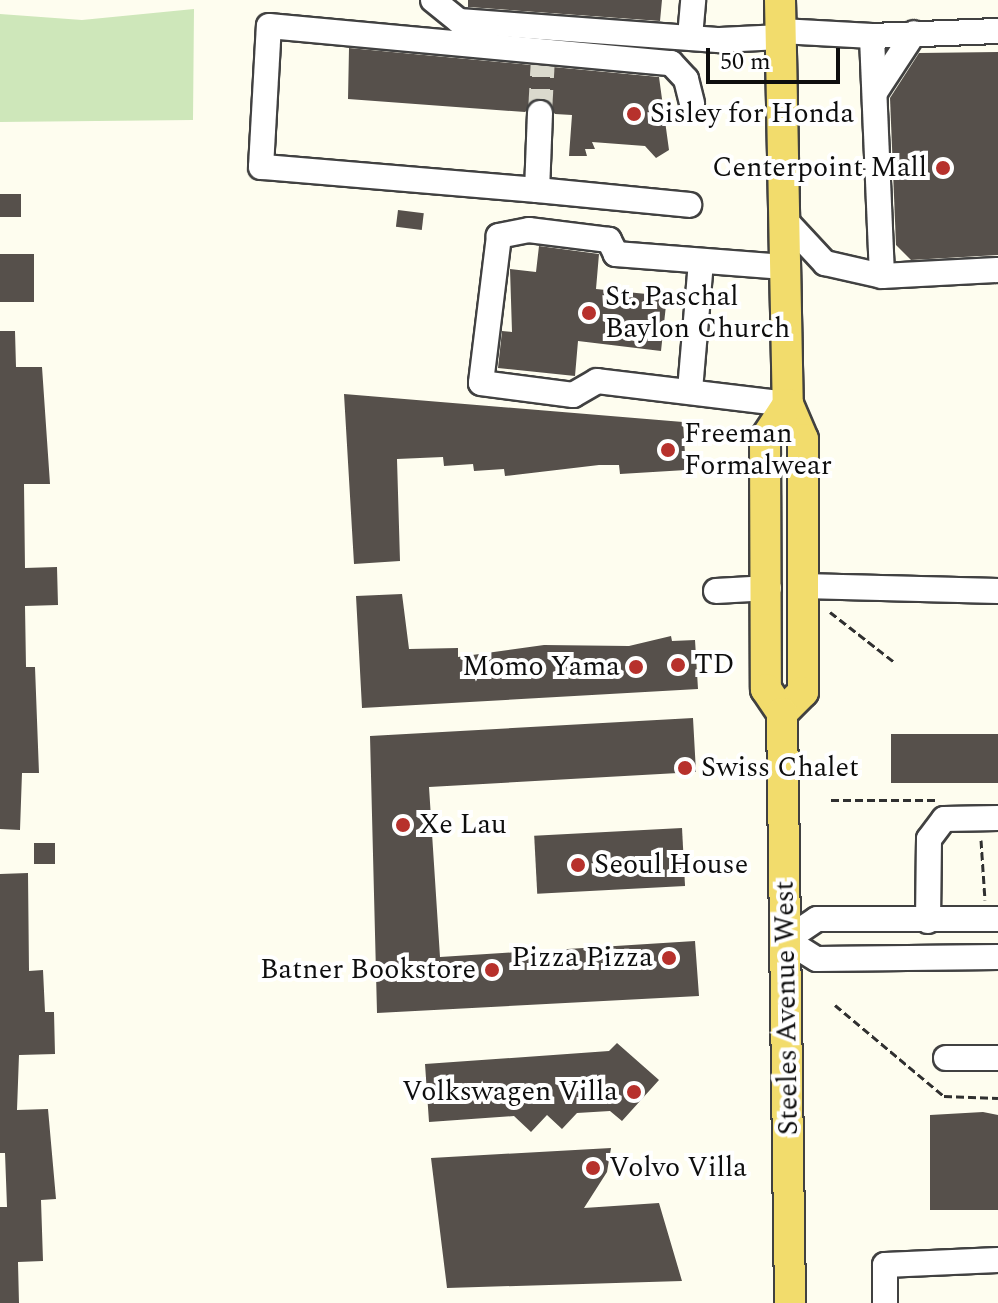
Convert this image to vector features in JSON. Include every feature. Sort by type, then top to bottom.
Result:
[{"type":"main road","points":[[780,0],[788,404],[803,439],[803,692],[782,713]]},
{"type":"main road","name":"Steeles Avenue West","points":[[788,404],[765,439],[769,588],[766,689],[782,713],[790,1303]]},
{"type":"main road","points":[[769,588],[803,586]]},
{"type":"street","points":[[433,0],[459,21],[690,37],[781,34],[872,36],[998,31]]},
{"type":"street","points":[[690,37],[693,0]]},
{"type":"street","points":[[689,205],[261,167],[269,26],[543,54],[671,63],[686,79],[692,103]]},
{"type":"street","points":[[876,91],[914,33]]},
{"type":"street","points":[[872,36],[882,276]]},
{"type":"street","points":[[537,190],[540,113]]},
{"type":"street","points":[[783,218],[825,263],[882,276],[998,270]]},
{"type":"street","points":[[784,267],[616,254],[609,240],[529,230],[499,236],[481,383],[573,395],[597,381],[788,404]]},
{"type":"street","points":[[690,390],[701,262]]},
{"type":"street","points":[[803,586],[998,591]]},
{"type":"street","points":[[716,591],[769,588]]},
{"type":"street","points":[[928,921],[929,839],[944,819],[989,819]]},
{"type":"street","points":[[991,912],[928,921],[817,919],[786,940],[817,959],[998,957]]},
{"type":"street","points":[[946,1058],[998,1058]]},
{"type":"street","points":[[885,1303],[885,1265],[998,1260]]},
{"type":"path","points":[[830,612],[893,661]]},
{"type":"path","points":[[831,800],[947,800]]},
{"type":"path","points":[[989,819],[991,912]]},
{"type":"path","points":[[835,1005],[944,1096],[998,1098]]},
{"type":"green space","points":[[194,9],[193,120],[0,122],[0,14],[82,20]]},
{"type":"building","points":[[468,0],[662,0],[660,21],[468,7]]},
{"type":"building","points":[[349,48],[659,77],[669,150],[656,158],[645,146],[592,142],[595,149],[585,149],[587,156],[569,156],[572,115],[555,114],[541,98],[525,112],[348,99]]},
{"type":"building","name":"Centerpoint Mall","points":[[998,52],[998,255],[911,260],[896,245],[890,98],[919,53]]},
{"type":"building","points":[[0,194],[21,194],[21,217],[0,217]]},
{"type":"building","points":[[398,210],[424,213],[422,230],[396,227]]},
{"type":"building","name":"St. Paschal Baylon Church","points":[[539,246],[599,254],[596,289],[667,296],[661,351],[578,341],[575,376],[498,368],[502,331],[512,332],[510,269],[536,272]]},
{"type":"building","points":[[0,254],[34,254],[34,302],[0,302]]},
{"type":"building","points":[[0,331],[15,331],[16,367],[42,367],[50,484],[24,484],[25,568],[57,567],[58,605],[25,606],[26,667],[35,667],[39,773],[22,773],[20,830],[0,829]]},
{"type":"building","points":[[344,394],[683,422],[686,470],[620,474],[619,465],[599,465],[505,476],[504,469],[474,471],[473,464],[444,466],[443,457],[397,459],[400,561],[354,564]]},
{"type":"building","points":[[402,594],[409,649],[458,648],[458,657],[544,645],[629,646],[671,636],[672,641],[695,640],[698,689],[362,708],[356,596]]},
{"type":"building","points":[[693,718],[696,772],[429,787],[440,957],[695,941],[699,996],[377,1013],[370,736]]},
{"type":"building","points":[[891,734],[998,734],[998,783],[891,783]]},
{"type":"building","points":[[682,828],[685,886],[537,894],[534,836]]},
{"type":"building","points":[[34,843],[55,843],[55,864],[34,864]]},
{"type":"building","points":[[28,873],[29,971],[43,970],[45,1012],[54,1012],[55,1054],[19,1055],[17,1110],[48,1109],[56,1199],[41,1200],[43,1261],[18,1262],[19,1303],[0,1303],[0,1207],[7,1207],[5,1153],[0,1153],[0,874]]},
{"type":"building","points":[[617,1043],[659,1080],[622,1121],[610,1111],[577,1113],[562,1129],[547,1115],[531,1132],[514,1116],[429,1122],[425,1064],[609,1051]]},
{"type":"building","points":[[983,1112],[998,1115],[998,1210],[930,1210],[930,1115]]},
{"type":"building","points":[[611,1148],[607,1172],[584,1208],[659,1203],[682,1281],[447,1288],[431,1158]]},
{"type":"tunnel","points":[[540,113],[543,58]]},
{"type":"place","name":"Sisley for Honda","points":[[634,114]]},
{"type":"place","name":"Centerpoint Mall","points":[[943,168]]},
{"type":"place","name":"St. Paschal Baylon Church","points":[[589,313]]},
{"type":"place","name":"Freeman Formalwear","points":[[668,450]]},
{"type":"place","name":"TD","points":[[678,665]]},
{"type":"place","name":"Momo Yama","points":[[636,667]]},
{"type":"place","name":"Swiss Chalet","points":[[685,768]]},
{"type":"place","name":"Xe Lau","points":[[403,825]]},
{"type":"place","name":"Seoul House","points":[[578,865]]},
{"type":"place","name":"Pizza Pizza","points":[[669,958]]},
{"type":"place","name":"Batner Bookstore","points":[[492,970]]},
{"type":"place","name":"Volkswagen Villa","points":[[634,1092]]},
{"type":"place","name":"Volvo Villa","points":[[593,1168]]}]
